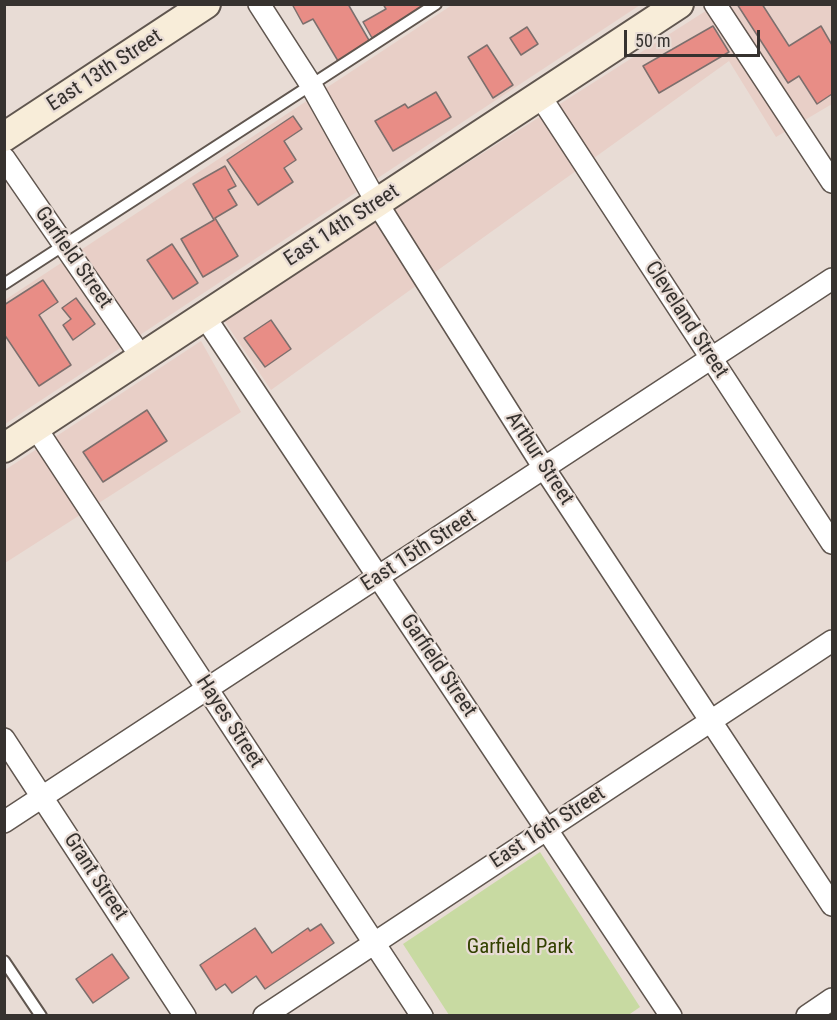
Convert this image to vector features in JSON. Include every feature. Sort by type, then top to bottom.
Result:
[{"type":"street","name":"East 13th Street","points":[[4,137],[206,4]]},
{"type":"street","name":"Arthur Street","points":[[260,4],[311,85],[376,203],[544,468],[832,905]]},
{"type":"street","name":"East 14th Street","points":[[4,448],[679,4]]},
{"type":"street","points":[[715,4],[832,183]]},
{"type":"street","name":"Cleveland Street","points":[[540,96],[832,543]]},
{"type":"street","name":"Garfield Street","points":[[4,158],[142,358]]},
{"type":"street","name":"East 15th Street","points":[[4,822],[832,279]]},
{"type":"street","name":"Garfield Street","points":[[205,317],[671,1016]]},
{"type":"street","name":"Hayes Street","points":[[36,428],[422,1016]]},
{"type":"street","name":"East 16th Street","points":[[264,1016],[832,641]]},
{"type":"street","name":"Grant Street","points":[[4,739],[185,1016]]},
{"type":"street","points":[[807,1016],[832,999]]},
{"type":"lane","points":[[4,284],[436,4]]},
{"type":"lane","points":[[4,961],[42,1016]]},
{"type":"shaded area","points":[[452,5],[640,5],[5,424],[5,300]]},
{"type":"shaded area","points":[[715,5],[832,5],[832,104],[776,137],[729,61],[271,390],[223,319]]},
{"type":"shaded area","points":[[201,341],[241,412],[5,563],[5,470]]},
{"type":"green space","name":"Garfield Park","points":[[540,852],[640,1007],[627,1016],[449,1015],[403,944]]},
{"type":"building","points":[[292,4],[348,4],[370,42],[338,61],[313,19],[303,24]]},
{"type":"building","points":[[383,4],[427,4],[372,38],[363,22],[386,9]]},
{"type":"building","points":[[737,4],[762,4],[789,46],[821,26],[832,45],[832,94],[817,104],[799,76],[788,83]]},
{"type":"building","points":[[713,26],[729,52],[659,93],[643,66]]},
{"type":"building","points":[[527,27],[538,44],[521,55],[510,38]]},
{"type":"building","points":[[487,45],[513,85],[493,98],[468,57]]},
{"type":"building","points":[[436,92],[451,117],[393,151],[375,121],[405,104],[408,108]]},
{"type":"building","points":[[293,116],[302,129],[284,141],[296,160],[284,168],[293,182],[258,205],[227,160]]},
{"type":"building","points":[[225,166],[236,186],[228,190],[237,205],[215,218],[238,256],[203,277],[181,239],[214,220],[193,184]]},
{"type":"building","points":[[172,244],[198,283],[173,299],[147,260]]},
{"type":"building","points":[[43,280],[58,302],[39,315],[71,365],[39,386],[4,334],[4,305]]},
{"type":"building","points":[[76,298],[95,324],[73,340],[63,325],[71,319],[62,308]]},
{"type":"building","points":[[271,320],[291,349],[265,367],[244,338]]},
{"type":"building","points":[[147,410],[167,441],[103,482],[83,452]]},
{"type":"building","points":[[321,924],[334,943],[265,989],[256,976],[232,993],[225,984],[216,990],[200,965],[255,928],[272,953],[308,928],[310,931]]},
{"type":"building","points":[[112,954],[129,978],[93,1003],[76,979]]}]
